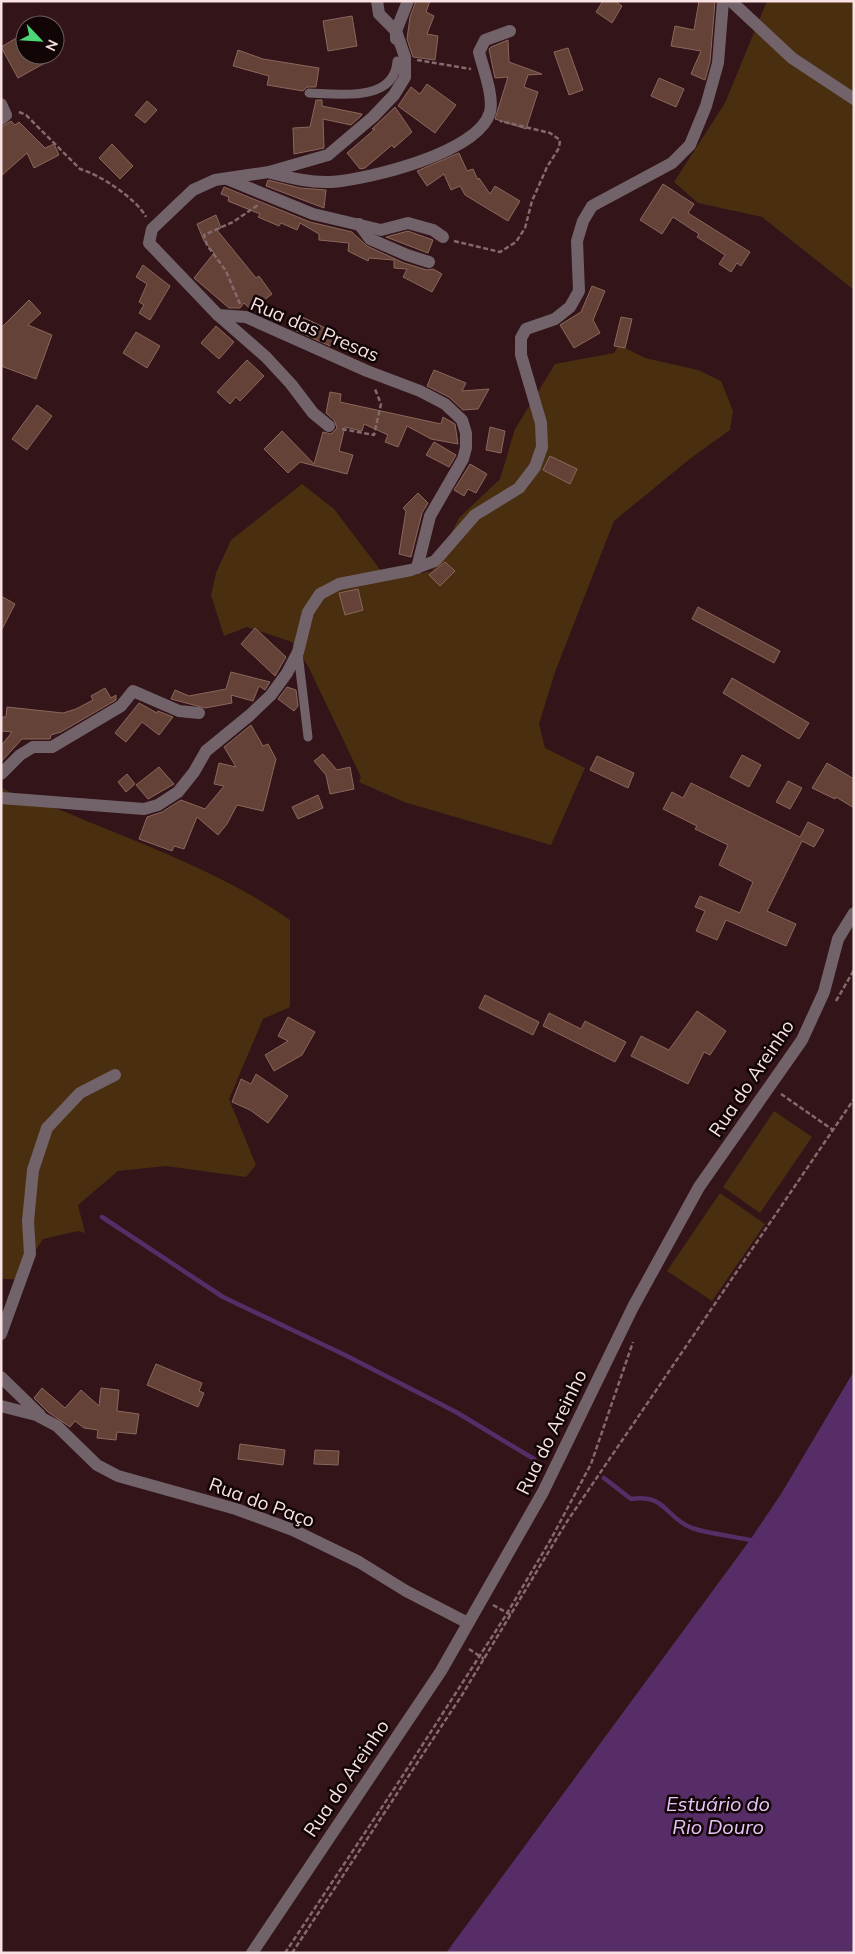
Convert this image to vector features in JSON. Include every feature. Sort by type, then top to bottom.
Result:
[{"type":"street","points":[[329,426],[314,413],[292,384],[266,357],[218,315],[149,243],[152,229],[194,190],[215,180],[268,172],[328,155],[373,117],[394,96],[405,77],[405,57],[396,31],[378,14],[377,1]]},
{"type":"street","points":[[397,61],[396,31],[408,1]]},
{"type":"street","points":[[1,798],[144,809],[158,805],[178,792],[194,772],[206,751],[250,716],[271,695],[287,673],[298,652],[308,612],[320,594],[339,584],[417,568],[435,561],[475,515],[519,488],[535,467],[542,447],[541,423],[521,355],[520,338],[526,329],[555,319],[570,307],[579,291],[577,241],[583,220],[592,206],[672,163],[690,145],[706,106],[718,64],[723,1]]},
{"type":"street","points":[[731,1],[792,58],[854,99]]},
{"type":"street","points":[[268,172],[300,180],[330,182],[368,177],[434,157],[456,146],[483,124],[490,111],[485,72],[479,52],[485,40],[510,31]]},
{"type":"street","points":[[224,178],[313,214],[381,230],[408,223],[433,230],[443,237]]},
{"type":"street","points":[[360,224],[370,239],[429,262]]},
{"type":"street","name":"Rua das Presas","points":[[218,315],[246,317],[445,404],[462,420],[466,433],[466,448],[463,459],[430,516],[417,568]]},
{"type":"street","points":[[1,774],[20,755],[33,747],[52,747],[121,706],[133,691],[178,711],[199,713]]},
{"type":"street","name":"Rua do Areinho","points":[[252,1953],[441,1671],[543,1492],[633,1307],[699,1187],[802,1040],[816,1012],[838,939],[854,913]]},
{"type":"street","points":[[1,1334],[30,1254],[28,1221],[33,1170],[47,1128],[80,1093],[116,1075]]},
{"type":"street","name":"Rua do Paço","points":[[1,1377],[46,1420]]},
{"type":"street","name":"Rua do Paço","points":[[1,1406],[36,1415],[57,1426],[77,1443],[97,1465],[118,1476],[236,1509],[293,1530],[359,1562],[406,1591],[468,1624]]},
{"type":"lane","points":[[309,93],[364,94],[379,88],[389,79],[396,70],[397,61]]},
{"type":"lane","points":[[298,652],[308,737]]},
{"type":"path","points":[[434,63],[485,72]]},
{"type":"path","points":[[3,113],[17,112],[26,116],[80,169],[91,172],[141,207],[152,229]]},
{"type":"path","points":[[443,237],[475,247],[500,252],[516,242],[525,228],[532,201],[546,167],[559,148],[560,140],[550,133],[486,118]]},
{"type":"path","points":[[246,317],[226,271],[207,245],[204,235],[240,217],[261,203],[266,195]]},
{"type":"path","points":[[329,426],[374,434],[381,404],[366,371]]},
{"type":"path","points":[[836,1001],[854,970]]},
{"type":"path","points":[[769,1086],[833,1130]]},
{"type":"path","points":[[292,1953],[325,1906],[484,1659],[566,1522],[854,1099]]},
{"type":"path","points":[[285,1953],[312,1915],[507,1613],[556,1531],[591,1464],[633,1342]]},
{"type":"path","points":[[482,1599],[511,1615]]},
{"type":"path","points":[[457,1642],[484,1659]]},
{"type":"shaded area","points":[[767,1],[854,1],[854,290],[762,217],[698,203],[674,182],[725,103]]},
{"type":"shaded area","points":[[619,345],[645,358],[698,370],[721,381],[733,411],[730,430],[691,458],[614,521],[555,672],[539,724],[545,748],[585,768],[551,845],[404,802],[359,782],[361,777],[308,666],[292,642],[247,627],[224,636],[211,595],[216,573],[231,540],[302,484],[334,509],[388,580],[432,571],[459,518],[500,479],[515,429],[555,364],[614,353]]},
{"type":"shaded area","points":[[1,787],[14,794],[68,813],[211,874],[265,903],[290,920],[290,1007],[263,1019],[229,1099],[256,1165],[246,1177],[166,1166],[118,1171],[78,1205],[85,1233],[78,1231],[43,1239],[17,1279],[1,1279]]},
{"type":"shaded area","points":[[774,1111],[812,1137],[760,1213],[723,1187]]},
{"type":"shaded area","points":[[720,1193],[765,1224],[712,1301],[667,1271]]},
{"type":"water","name":"Estuário do Rio Douro","points":[[854,1371],[854,1953],[446,1953],[750,1540],[781,1494]]},
{"type":"building","points":[[416,1],[430,1],[426,12],[434,16],[427,34],[438,36],[435,60],[413,57],[407,39],[410,17]]},
{"type":"building","points":[[603,1],[615,1],[622,6],[612,23],[596,12]]},
{"type":"building","points":[[699,1],[715,1],[710,62],[705,80],[691,74],[701,51],[671,46],[675,26],[694,30]]},
{"type":"building","points":[[352,16],[357,46],[328,51],[323,21]]},
{"type":"building","points":[[15,39],[15,65],[41,65],[18,78],[1,47]]},
{"type":"building","points":[[508,40],[509,62],[542,74],[528,75],[524,87],[538,92],[526,129],[495,119],[508,77],[495,78],[489,49]]},
{"type":"building","points":[[568,48],[583,90],[569,95],[554,52]]},
{"type":"building","points":[[238,50],[263,59],[319,68],[316,87],[307,87],[303,91],[267,85],[269,76],[233,66]]},
{"type":"building","points":[[659,78],[684,89],[676,107],[651,96]]},
{"type":"building","points":[[427,84],[456,105],[435,133],[398,106],[411,87],[420,94]]},
{"type":"building","points":[[316,100],[322,100],[322,106],[362,114],[351,125],[323,119],[324,148],[294,154],[293,128],[310,127]]},
{"type":"building","points":[[147,101],[157,110],[145,123],[135,115]]},
{"type":"building","points":[[395,107],[412,132],[394,148],[392,145],[365,168],[360,169],[347,153],[375,129],[372,129]]},
{"type":"building","points":[[11,121],[15,125],[19,122],[45,148],[54,144],[59,155],[34,168],[27,153],[1,176],[1,127]]},
{"type":"building","points":[[112,144],[133,166],[120,179],[99,158]]},
{"type":"building","points":[[459,153],[467,171],[473,169],[478,180],[479,178],[490,194],[495,186],[520,201],[508,221],[465,195],[460,186],[451,190],[444,174],[427,186],[417,171]]},
{"type":"building","points":[[268,180],[300,188],[326,190],[324,208],[266,186]]},
{"type":"building","points":[[663,184],[694,204],[688,213],[750,252],[741,266],[737,263],[731,272],[719,264],[725,255],[697,237],[699,234],[673,217],[662,234],[640,220]]},
{"type":"building","points":[[224,187],[310,222],[352,232],[367,246],[404,263],[427,270],[433,269],[442,274],[432,292],[403,277],[407,269],[394,268],[394,260],[369,258],[368,261],[348,251],[349,243],[319,240],[319,234],[300,223],[297,230],[281,223],[279,226],[258,217],[260,214],[228,201],[229,197],[221,194]]},
{"type":"building","points":[[216,215],[221,228],[217,230],[256,278],[259,276],[272,294],[251,310],[244,303],[240,308],[229,308],[194,278],[214,253],[204,241],[197,224]]},
{"type":"building","points":[[408,231],[433,240],[428,253],[386,237]]},
{"type":"building","points":[[143,265],[170,286],[150,320],[139,313],[144,305],[139,302],[147,284],[136,277]]},
{"type":"building","points":[[592,286],[605,291],[593,320],[600,333],[574,348],[560,325],[581,312]]},
{"type":"building","points":[[29,300],[41,313],[28,325],[52,335],[36,379],[1,366],[1,328]]},
{"type":"building","points":[[298,315],[336,333],[330,346],[292,329]]},
{"type":"building","points":[[621,317],[632,319],[625,348],[614,346]]},
{"type":"building","points":[[216,326],[234,342],[219,359],[201,343]]},
{"type":"building","points":[[136,332],[160,346],[147,368],[123,353]]},
{"type":"building","points":[[247,360],[264,376],[240,401],[236,397],[230,404],[217,392]]},
{"type":"building","points":[[434,370],[466,383],[462,391],[489,389],[478,409],[463,410],[449,397],[427,386]]},
{"type":"building","points":[[330,392],[341,394],[340,402],[441,424],[443,417],[455,424],[458,444],[431,439],[407,426],[398,447],[385,442],[388,435],[364,424],[362,431],[345,427],[339,451],[353,455],[347,474],[300,462],[288,473],[264,449],[282,431],[314,464],[323,432],[331,434],[337,428],[334,420],[326,413]]},
{"type":"building","points":[[37,405],[52,416],[27,450],[12,439]]},
{"type":"building","points":[[490,427],[505,431],[501,453],[486,450]]},
{"type":"building","points":[[434,442],[456,455],[449,467],[426,455]]},
{"type":"building","points":[[550,456],[577,469],[570,484],[543,470]]},
{"type":"building","points":[[470,464],[487,474],[476,493],[468,489],[464,496],[454,490]]},
{"type":"building","points":[[418,493],[428,503],[422,513],[411,557],[399,554],[406,511],[403,508]]},
{"type":"building","points":[[445,562],[455,571],[440,586],[429,575]]},
{"type":"building","points":[[358,589],[363,610],[345,615],[339,593]]},
{"type":"building","points":[[1,596],[15,604],[1,631]]},
{"type":"building","points":[[698,607],[780,651],[774,663],[692,619]]},
{"type":"building","points":[[255,628],[286,657],[275,676],[241,644]]},
{"type":"building","points":[[231,672],[270,682],[265,690],[259,686],[253,701],[231,695],[232,703],[205,708],[171,699],[175,690],[189,696],[226,689]]},
{"type":"building","points":[[732,678],[809,723],[799,739],[723,693]]},
{"type":"building","points":[[287,687],[296,690],[298,706],[294,711],[278,699]]},
{"type":"building","points":[[105,688],[111,698],[116,695],[116,700],[61,732],[51,735],[50,739],[22,739],[1,762],[1,746],[12,732],[1,731],[1,717],[6,717],[7,707],[63,713],[93,700],[91,696]]},
{"type":"building","points":[[139,703],[157,713],[158,711],[173,717],[159,735],[142,722],[126,742],[115,733]]},
{"type":"building","points":[[251,725],[263,746],[268,744],[276,759],[263,811],[237,805],[227,824],[218,835],[197,817],[184,849],[174,846],[172,851],[139,839],[147,817],[162,812],[181,800],[205,809],[224,786],[214,784],[219,763],[236,767],[224,747]]},
{"type":"building","points":[[323,754],[337,770],[350,767],[354,789],[330,794],[326,775],[314,761]]},
{"type":"building","points":[[742,755],[761,765],[749,787],[730,777]]},
{"type":"building","points":[[597,756],[634,773],[628,788],[590,770]]},
{"type":"building","points":[[827,763],[854,779],[854,808],[836,797],[835,799],[812,788]]},
{"type":"building","points":[[159,767],[174,784],[148,799],[136,785]]},
{"type":"building","points":[[127,774],[135,784],[126,792],[118,782]]},
{"type":"building","points":[[788,781],[802,788],[790,809],[776,802]]},
{"type":"building","points":[[691,783],[800,837],[808,822],[824,830],[814,847],[802,841],[767,911],[796,924],[786,946],[726,920],[717,940],[696,931],[705,911],[695,907],[700,896],[740,913],[753,882],[719,865],[728,845],[695,829],[697,826],[663,809],[672,792],[683,798]]},
{"type":"building","points":[[318,795],[323,808],[298,819],[292,807]]},
{"type":"building","points":[[485,995],[539,1022],[533,1035],[479,1008]]},
{"type":"building","points":[[697,1011],[726,1031],[710,1055],[704,1052],[688,1084],[631,1056],[641,1036],[669,1050]]},
{"type":"building","points":[[549,1013],[581,1029],[585,1021],[626,1042],[615,1062],[543,1026]]},
{"type":"building","points":[[288,1017],[315,1032],[302,1055],[274,1071],[265,1055],[288,1041],[278,1036]]},
{"type":"building","points":[[256,1074],[288,1096],[268,1123],[250,1110],[232,1102],[241,1079],[251,1084]]},
{"type":"building","points":[[156,1364],[202,1383],[199,1391],[204,1393],[198,1407],[147,1385]]},
{"type":"building","points":[[42,1388],[65,1408],[81,1390],[99,1406],[101,1388],[119,1390],[117,1411],[139,1414],[136,1434],[117,1432],[116,1440],[97,1438],[98,1430],[84,1428],[75,1421],[70,1427],[48,1412],[34,1398]]},
{"type":"building","points":[[240,1444],[285,1450],[283,1465],[238,1459]]},
{"type":"building","points":[[315,1450],[339,1451],[338,1465],[314,1464]]},
{"type":"waterway","points":[[102,1217],[223,1297],[345,1355],[456,1412],[534,1459]]},
{"type":"waterway","points":[[604,1478],[631,1499],[643,1498],[659,1503],[676,1518],[692,1528],[750,1540],[755,1543]]}]
